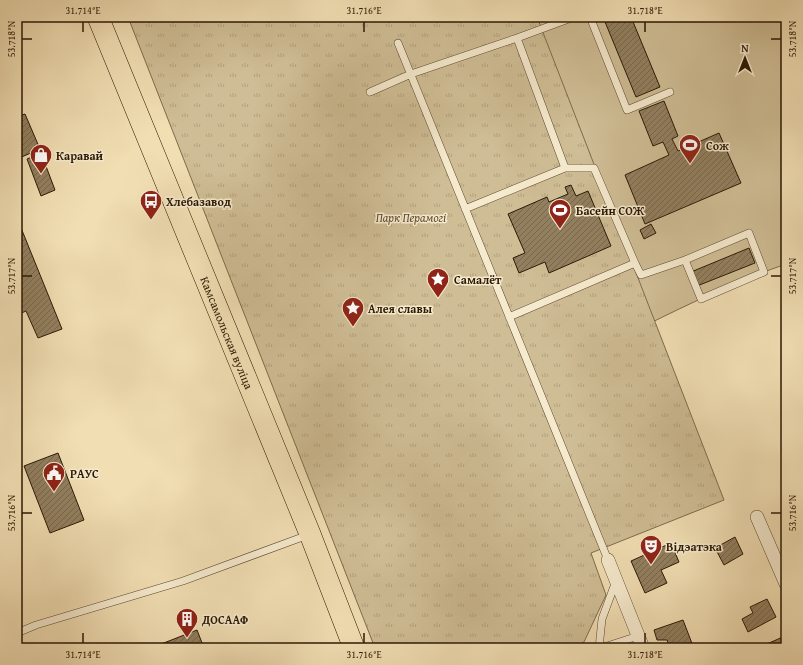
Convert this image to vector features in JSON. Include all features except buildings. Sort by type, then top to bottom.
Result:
[{"type":"main road","name":"Камсамольская вуліца","points":[[98,17],[310,534],[354,648]]},
{"type":"street","points":[[757,517],[786,584]]},
{"type":"street","points":[[608,560],[643,648]]},
{"type":"lane","points":[[370,92],[411,74],[574,17]]},
{"type":"lane","points":[[590,17],[627,110],[670,92]]},
{"type":"lane","points":[[517,38],[565,168]]},
{"type":"lane","points":[[398,43],[608,560]]},
{"type":"lane","points":[[466,210],[565,168],[594,168],[641,275],[685,260],[749,233],[764,272],[701,299],[685,260]]},
{"type":"lane","points":[[509,318],[635,263]]},
{"type":"lane","points":[[17,633],[36,625],[183,581],[310,534]]},
{"type":"lane","points":[[616,580],[602,619],[600,648],[638,636]]},
{"type":"green space","name":"Парк Перамогі","points":[[128,17],[537,17],[724,500],[591,553],[606,595],[584,642],[570,648],[375,648]]},
{"type":"green space","points":[[516,17],[786,17],[786,264],[724,288],[694,302],[546,376]]},
{"type":"place","name":"Сож","points":[[690,164]]},
{"type":"place","name":"Каравай","points":[[41,174]]},
{"type":"place","name":"Хлебазавод","points":[[151,220]]},
{"type":"place","name":"Басейн СОЖ","points":[[560,230]]},
{"type":"place","name":"Самалёт","points":[[438,298]]},
{"type":"place","name":"Алея славы","points":[[353,328]]},
{"type":"place","name":"РАУС","points":[[54,492]]},
{"type":"place","name":"Відэатэка","points":[[651,566]]},
{"type":"place","name":"ДОСААФ","points":[[187,638]]}]
